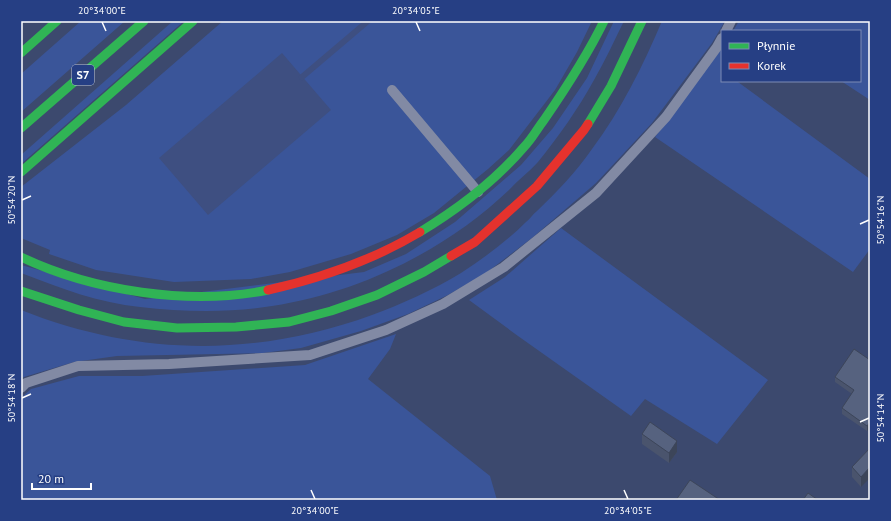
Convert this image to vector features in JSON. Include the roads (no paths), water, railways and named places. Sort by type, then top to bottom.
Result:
[{"type":"highway","points":[[21,53],[57,21]]},
{"type":"highway","name":"S7","points":[[21,128],[144,21]]},
{"type":"highway","points":[[21,172],[193,21]]},
{"type":"highway","points":[[21,258],[79,280],[124,290],[176,295],[231,296],[287,287],[341,270],[395,247],[435,222],[478,192],[524,148],[562,96],[593,45],[604,21]]},
{"type":"highway","points":[[21,291],[79,310],[124,322],[177,328],[236,327],[289,322],[331,311],[376,295],[424,272],[475,242],[537,186],[584,130],[611,86],[642,21]]},
{"type":"lane","points":[[726,30],[731,21]]},
{"type":"lane","points":[[21,388],[26,384],[78,366],[169,364],[310,355],[386,330],[443,304],[504,267],[596,193],[666,117],[721,40]]},
{"type":"lane","points":[[392,90],[478,192]]},
{"type":"waterway","points":[[302,77],[368,21]]}]
